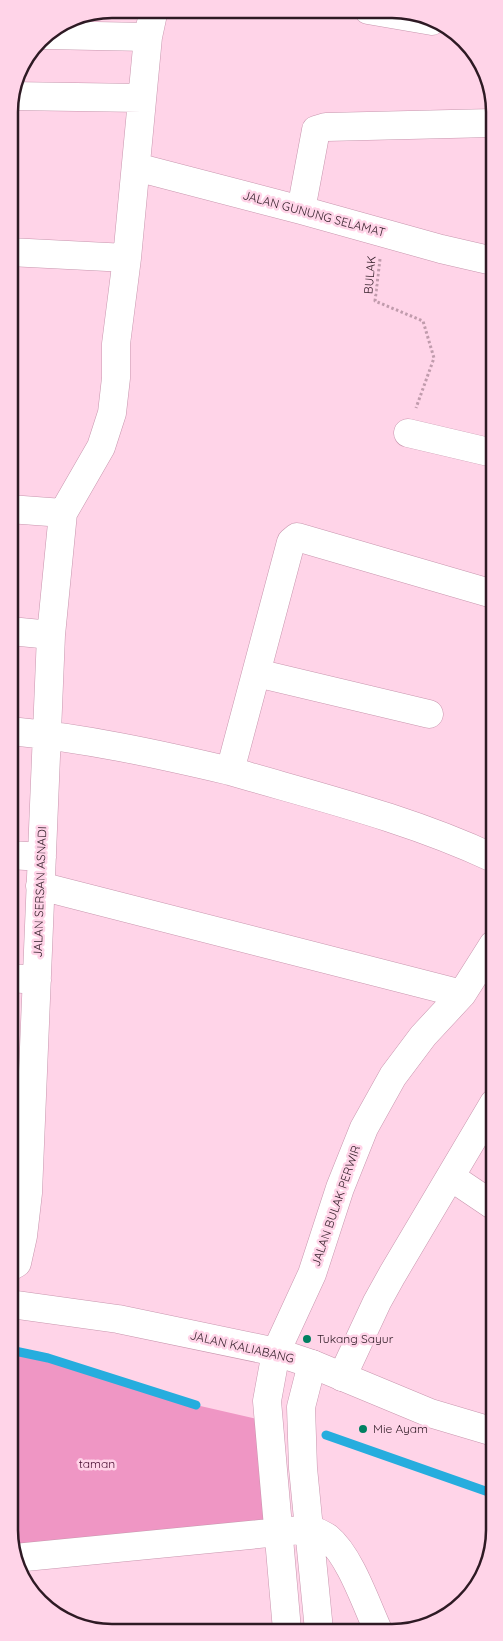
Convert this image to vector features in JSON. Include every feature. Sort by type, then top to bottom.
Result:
[{"type":"street","points":[[18,510],[63,512],[101,447],[112,413],[116,378],[116,344],[127,258],[148,37],[152,18]]},
{"type":"street","points":[[56,35],[148,37]]},
{"type":"street","points":[[19,96],[142,98]]},
{"type":"street","points":[[301,210],[316,130],[326,127],[486,123]]},
{"type":"street","name":"JALAN GUNUNG SELAMAT","points":[[136,167],[486,260]]},
{"type":"street","points":[[18,252],[127,258]]},
{"type":"street","points":[[408,433],[486,451]]},
{"type":"street","name":"JALAN SERSAN ASNADI","points":[[18,1257],[26,1210],[21,1092],[36,980],[51,635],[63,512]]},
{"type":"street","points":[[230,771],[291,542],[298,537],[486,592]]},
{"type":"street","points":[[18,632],[51,635]]},
{"type":"street","points":[[257,673],[429,714]]},
{"type":"street","points":[[18,732],[47,734],[112,745],[230,771],[382,816],[459,842],[485,854]]},
{"type":"street","points":[[18,856],[42,857]]},
{"type":"street","points":[[40,886],[462,994]]},
{"type":"street","name":"JALAN BULAK PERWIR","points":[[286,1624],[267,1401],[276,1352],[312,1274],[340,1188],[364,1128],[398,1070],[423,1036],[462,994],[485,957]]},
{"type":"street","points":[[18,979],[36,980]]},
{"type":"street","points":[[342,1377],[377,1302],[485,1118]]},
{"type":"street","points":[[451,1177],[485,1200]]},
{"type":"street","name":"JALAN KALIABANG","points":[[18,1305],[118,1319],[276,1352],[312,1364],[430,1413],[485,1429]]},
{"type":"street","points":[[312,1364],[301,1407],[303,1468],[318,1624]]},
{"type":"street","points":[[21,1557],[310,1529],[326,1536],[345,1559],[375,1624]]},
{"type":"path","name":"BULAK","points":[[383,233],[375,300],[423,321],[434,358],[408,433]]},
{"type":"green space","name":"taman","points":[[18,1352],[48,1358],[196,1405],[266,1421],[278,1531],[19,1549]]},
{"type":"waterway","points":[[18,1352],[48,1358],[196,1405]]},
{"type":"waterway","points":[[326,1435],[485,1491]]},
{"type":"place","name":"Tukang Sayur","points":[[307,1339]]},
{"type":"place","name":"Mie Ayam","points":[[363,1429]]}]
